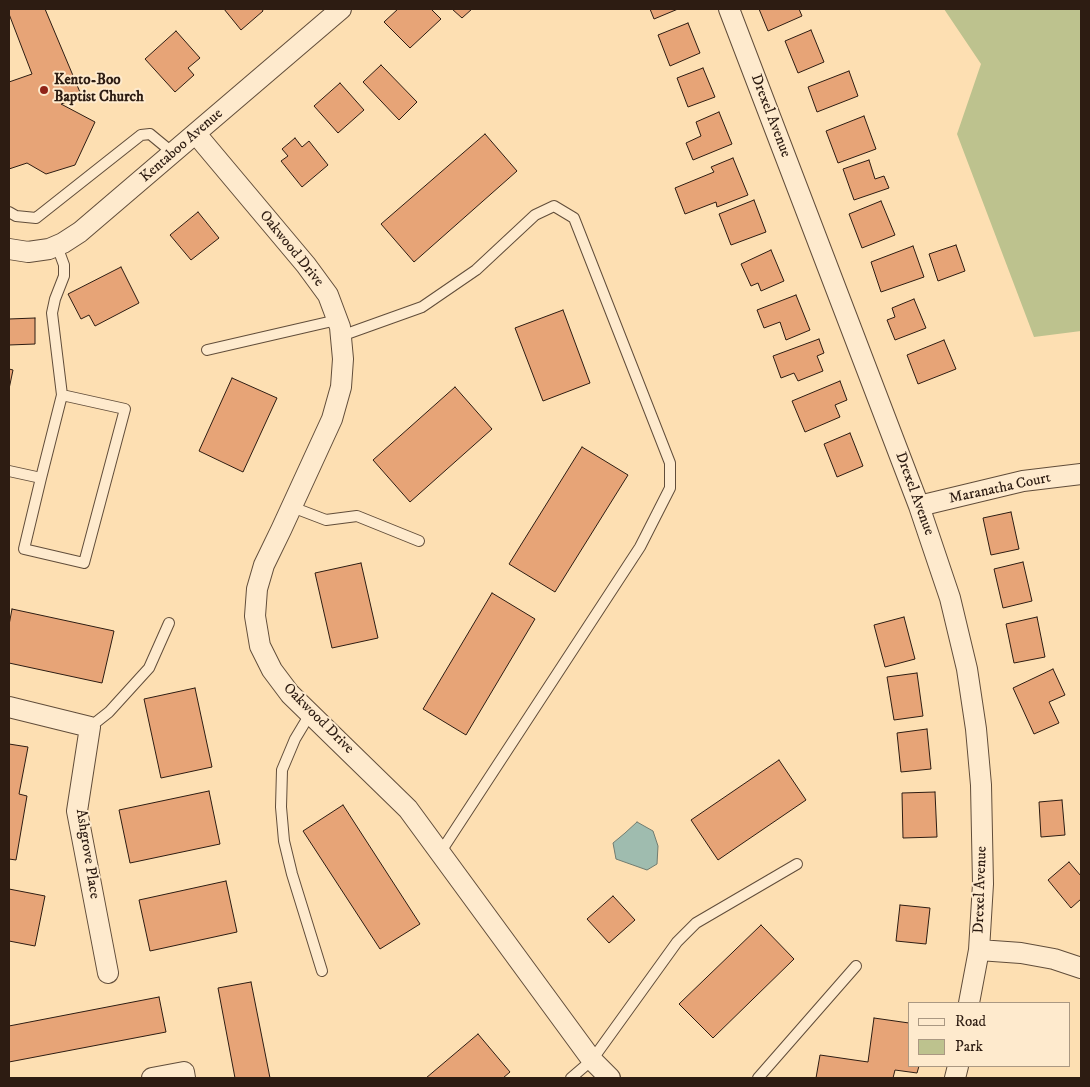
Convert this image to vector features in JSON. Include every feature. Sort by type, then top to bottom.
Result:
[{"type":"street","name":"Kentaboo Avenue","points":[[9,249],[28,252],[49,249],[64,243],[80,232],[341,9]]},
{"type":"street","name":"Drexel Avenue","points":[[729,9],[919,506],[950,598],[967,669],[976,729],[981,785],[983,884],[979,950],[969,1002]]},
{"type":"street","name":"Oakwood Drive","points":[[196,134],[306,264],[328,295],[339,328],[343,359],[342,387],[332,419],[264,565],[257,589],[255,616],[260,646],[272,670],[290,694],[408,809],[592,1060],[610,1078]]},
{"type":"street","name":"Maranatha Court","points":[[919,506],[1023,481],[1081,474]]},
{"type":"street","points":[[9,708],[90,727]]},
{"type":"street","name":"Ashgrove Place","points":[[90,727],[77,811],[108,973]]},
{"type":"street","points":[[979,950],[1054,959],[1081,968]]},
{"type":"street","points":[[152,1078],[184,1072],[185,1078]]},
{"type":"lane","points":[[9,212],[16,216],[36,218],[141,135],[150,134],[173,153]]},
{"type":"lane","points":[[207,350],[339,328],[422,307],[476,270],[535,215],[554,206],[574,218],[670,463],[670,488],[640,547],[440,853]]},
{"type":"lane","points":[[57,246],[64,266],[64,276],[52,313],[62,395],[24,549],[84,562],[125,409],[62,395]]},
{"type":"lane","points":[[9,471],[41,478]]},
{"type":"lane","points":[[292,507],[326,520],[357,516],[418,541]]},
{"type":"lane","points":[[90,727],[109,712],[149,668],[169,624]]},
{"type":"lane","points":[[310,714],[295,738],[282,770],[281,807],[284,841],[292,874],[322,970]]},
{"type":"lane","points":[[571,1078],[592,1060],[677,942],[696,923],[797,864]]},
{"type":"lane","points":[[758,1078],[856,966]]},
{"type":"green space","points":[[944,9],[1081,9],[1081,331],[1034,337],[957,134],[981,64]]},
{"type":"shaded area","points":[[637,822],[653,831],[658,846],[657,864],[647,870],[616,859],[613,843]]},
{"type":"building","name":"Kento-Boo Baptist Church","points":[[9,9],[45,9],[82,97],[61,104],[95,122],[75,165],[46,174],[27,163],[9,169],[9,82],[32,74],[9,14]]},
{"type":"building","points":[[224,9],[262,9],[263,11],[241,30]]},
{"type":"building","points":[[398,9],[431,9],[441,19],[410,48],[384,22]]},
{"type":"building","points":[[452,9],[472,9],[462,18]]},
{"type":"building","points":[[650,9],[678,9],[654,19]]},
{"type":"building","points":[[759,9],[799,9],[802,16],[768,31]]},
{"type":"building","points":[[688,23],[700,53],[670,66],[658,35]]},
{"type":"building","points":[[811,30],[824,62],[798,73],[785,41]]},
{"type":"building","points":[[176,31],[200,58],[188,68],[194,75],[175,92],[145,59]]},
{"type":"building","points":[[381,65],[417,102],[399,120],[363,82]]},
{"type":"building","points":[[703,68],[715,97],[688,107],[677,78]]},
{"type":"building","points":[[849,71],[858,96],[817,112],[808,87]]},
{"type":"building","points":[[340,83],[364,110],[338,133],[314,106]]},
{"type":"building","points":[[719,112],[732,144],[693,160],[686,143],[701,136],[696,122]]},
{"type":"building","points":[[864,116],[876,149],[838,163],[826,131]]},
{"type":"building","points":[[485,134],[517,171],[414,262],[381,224]]},
{"type":"building","points":[[295,138],[302,147],[309,141],[328,165],[302,187],[281,161],[288,156],[282,149]]},
{"type":"building","points":[[733,158],[748,195],[717,207],[716,202],[685,214],[675,188],[714,172],[711,167]]},
{"type":"building","points":[[869,160],[875,179],[884,176],[889,188],[854,200],[843,169]]},
{"type":"building","points":[[754,200],[766,232],[731,245],[719,214]]},
{"type":"building","points":[[881,201],[895,235],[862,248],[849,214]]},
{"type":"building","points":[[198,212],[219,238],[191,260],[170,235]]},
{"type":"building","points":[[956,245],[965,271],[938,281],[929,254]]},
{"type":"building","points":[[913,246],[924,277],[881,292],[871,262]]},
{"type":"building","points":[[771,250],[784,281],[761,291],[758,283],[751,286],[741,264]]},
{"type":"building","points":[[121,267],[139,303],[95,326],[89,315],[81,319],[68,294]]},
{"type":"building","points":[[796,295],[810,330],[786,340],[780,322],[764,328],[757,310]]},
{"type":"building","points":[[914,299],[926,328],[895,340],[887,320],[895,317],[892,308]]},
{"type":"building","points":[[563,310],[590,383],[543,401],[515,328]]},
{"type":"building","points":[[35,318],[35,344],[9,345],[9,319]]},
{"type":"building","points":[[819,339],[824,353],[817,356],[823,371],[798,381],[794,373],[781,378],[773,356]]},
{"type":"building","points":[[944,340],[956,369],[918,384],[907,355]]},
{"type":"building","points":[[9,369],[13,370],[9,389]]},
{"type":"building","points":[[232,378],[277,398],[243,472],[199,451]]},
{"type":"building","points":[[840,381],[847,400],[835,405],[840,417],[805,432],[792,401]]},
{"type":"building","points":[[455,387],[492,429],[410,502],[373,460]]},
{"type":"building","points":[[850,433],[863,466],[837,477],[824,444]]},
{"type":"building","points":[[582,447],[628,475],[555,592],[509,564]]},
{"type":"building","points":[[1011,512],[1019,549],[991,555],[983,518]]},
{"type":"building","points":[[1023,562],[1032,601],[1003,608],[994,569]]},
{"type":"building","points":[[361,563],[378,638],[332,648],[315,573]]},
{"type":"building","points":[[492,593],[535,619],[466,735],[423,709]]},
{"type":"building","points":[[12,609],[114,631],[102,683],[9,663],[9,625]]},
{"type":"building","points":[[904,617],[915,659],[885,667],[874,625]]},
{"type":"building","points":[[1037,617],[1045,657],[1014,663],[1006,624]]},
{"type":"building","points":[[1053,669],[1065,695],[1049,702],[1059,723],[1034,734],[1013,688]]},
{"type":"building","points":[[917,673],[923,716],[894,720],[887,677]]},
{"type":"building","points":[[195,688],[212,767],[161,778],[144,699]]},
{"type":"building","points":[[927,729],[931,769],[901,772],[897,733]]},
{"type":"building","points":[[9,744],[28,747],[19,794],[27,796],[16,860],[9,859]]},
{"type":"building","points":[[779,760],[806,800],[718,860],[691,820]]},
{"type":"building","points":[[209,791],[220,844],[130,863],[119,810]]},
{"type":"building","points":[[935,792],[937,837],[903,838],[902,793]]},
{"type":"building","points":[[1062,800],[1065,835],[1041,837],[1039,802]]},
{"type":"building","points":[[343,805],[420,924],[380,949],[303,831]]},
{"type":"building","points":[[1069,862],[1081,876],[1081,899],[1071,908],[1048,880]]},
{"type":"building","points":[[226,881],[237,932],[150,951],[139,900]]},
{"type":"building","points":[[9,889],[45,896],[35,946],[9,941]]},
{"type":"building","points":[[613,896],[635,920],[609,943],[587,919]]},
{"type":"building","points":[[900,905],[930,908],[926,944],[896,941]]},
{"type":"building","points":[[761,925],[794,959],[713,1038],[679,1004]]},
{"type":"building","points":[[251,982],[270,1078],[235,1078],[218,988]]},
{"type":"building","points":[[159,997],[166,1032],[9,1062],[9,1026]]},
{"type":"building","points":[[874,1018],[908,1023],[908,1067],[919,1067],[917,1073],[895,1070],[893,1078],[816,1078],[820,1055],[868,1062]]},
{"type":"building","points":[[478,1034],[510,1072],[503,1078],[426,1078]]},
{"type":"place","name":"Kento-Boo Baptist Church","points":[[44,90]]}]
